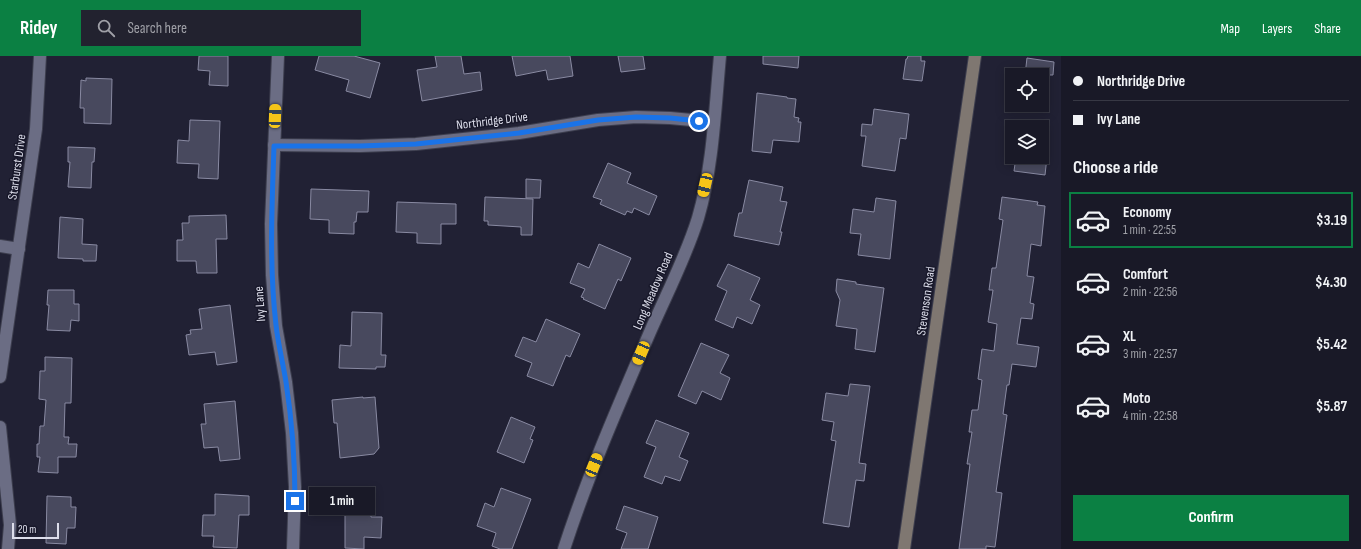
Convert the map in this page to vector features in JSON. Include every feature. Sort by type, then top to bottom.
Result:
[{"type":"main road","name":"Stevenson Road","points":[[904,549],[975,56]]},
{"type":"street","name":"Starburst Drive","points":[[0,377],[36,129],[40,56]]},
{"type":"street","name":"Ivy Lane","points":[[278,56],[271,224],[272,275],[276,326],[286,382],[292,433],[295,487],[293,549]]},
{"type":"street","name":"Long Meadow Road","points":[[564,549],[588,479],[698,218],[705,185],[720,56]]},
{"type":"street","name":"Northridge Drive","points":[[274,146],[360,146],[416,144],[519,133],[598,120],[636,117],[670,118],[713,122]]},
{"type":"street","points":[[0,246],[19,249]]},
{"type":"street","points":[[0,427],[10,525],[8,549]]},
{"type":"building","points":[[199,56],[228,56],[228,86],[209,85],[210,71],[198,70]]},
{"type":"building","points":[[319,56],[354,56],[380,63],[370,98],[346,91],[349,80],[315,70]]},
{"type":"building","points":[[435,56],[461,56],[464,74],[480,72],[482,90],[422,101],[417,70],[437,67]]},
{"type":"building","points":[[512,56],[570,56],[573,76],[548,80],[546,70],[516,76]]},
{"type":"building","points":[[618,56],[643,56],[645,69],[621,72]]},
{"type":"building","points":[[763,56],[799,56],[798,68],[763,64]]},
{"type":"building","points":[[908,56],[921,56],[921,61],[925,61],[922,81],[903,79],[906,59]]},
{"type":"building","points":[[1027,58],[1054,62],[1053,75],[1049,75],[1049,68],[1026,68]]},
{"type":"building","points":[[86,78],[112,79],[111,124],[84,123],[84,108],[80,108],[81,80],[86,81]]},
{"type":"building","points":[[757,93],[796,99],[794,117],[799,118],[798,122],[801,122],[799,142],[773,140],[771,153],[752,151]]},
{"type":"building","points":[[874,109],[909,114],[906,139],[900,138],[895,171],[862,166],[866,136],[861,136],[862,124],[872,125]]},
{"type":"building","points":[[190,120],[220,121],[218,179],[198,178],[199,164],[177,163],[178,140],[189,141]]},
{"type":"building","points":[[68,147],[95,148],[94,162],[92,162],[91,188],[68,187],[70,162],[68,162]]},
{"type":"building","points":[[608,163],[631,173],[627,183],[657,196],[649,215],[634,208],[632,213],[627,211],[625,215],[600,204],[602,200],[593,197]]},
{"type":"building","points":[[1015,164],[1046,164],[1045,175],[1014,171]]},
{"type":"building","points":[[526,179],[541,180],[540,198],[526,198]]},
{"type":"building","points":[[749,180],[783,187],[780,201],[787,202],[780,232],[782,232],[779,245],[734,236],[739,213],[742,213]]},
{"type":"building","points":[[311,189],[369,191],[368,212],[357,212],[356,222],[354,222],[354,234],[329,233],[329,220],[310,219]]},
{"type":"building","points":[[485,197],[533,199],[532,235],[521,235],[521,227],[488,225],[488,221],[484,221]]},
{"type":"building","points":[[1002,197],[1038,202],[1037,205],[1045,206],[1041,246],[1031,244],[1027,276],[1034,277],[1030,303],[1034,304],[1032,319],[1021,318],[1017,344],[1039,347],[1036,367],[1012,364],[1009,385],[1007,385],[1003,414],[1007,415],[996,492],[1002,493],[995,547],[986,546],[986,549],[959,549],[970,464],[967,464],[972,432],[969,432],[972,410],[978,410],[982,380],[978,379],[982,349],[994,351],[997,324],[988,322],[993,290],[989,290],[992,268],[996,268],[1003,220],[999,219]]},
{"type":"building","points":[[876,198],[896,201],[890,259],[858,255],[861,234],[850,233],[853,209],[874,212]]},
{"type":"building","points":[[397,202],[456,204],[456,224],[441,224],[441,244],[417,243],[417,233],[396,232]]},
{"type":"building","points":[[226,215],[227,239],[216,239],[217,273],[197,273],[196,261],[177,261],[177,240],[183,240],[182,223],[189,223],[189,216]]},
{"type":"building","points":[[60,217],[83,219],[82,244],[97,245],[96,261],[58,258]]},
{"type":"building","points":[[599,244],[631,258],[621,281],[618,279],[605,309],[583,299],[584,298],[581,297],[585,289],[570,283],[578,263],[589,268]]},
{"type":"building","points":[[728,264],[760,278],[750,300],[760,305],[752,324],[737,317],[733,328],[715,320],[727,291],[717,286]]},
{"type":"building","points":[[837,279],[856,282],[856,284],[884,288],[875,352],[855,349],[857,329],[836,326],[840,300],[836,291]]},
{"type":"building","points":[[48,290],[74,290],[74,304],[79,304],[79,321],[71,320],[70,331],[47,330],[49,305],[47,305]]},
{"type":"building","points":[[230,305],[237,362],[217,365],[215,352],[189,355],[186,335],[191,334],[190,330],[202,329],[199,309]]},
{"type":"building","points":[[352,312],[382,313],[381,355],[386,355],[385,367],[376,367],[376,369],[339,368],[340,345],[351,346]]},
{"type":"building","points":[[546,319],[580,334],[570,357],[566,355],[553,386],[527,376],[532,363],[515,356],[523,337],[536,342]]},
{"type":"building","points":[[701,343],[729,355],[720,373],[730,378],[721,400],[702,391],[696,404],[678,396]]},
{"type":"building","points":[[45,357],[72,358],[71,403],[65,403],[64,437],[69,437],[68,444],[77,444],[76,457],[58,457],[58,473],[38,472],[40,457],[37,457],[37,444],[39,444],[40,426],[44,426],[46,400],[39,399],[40,371],[45,371]]},
{"type":"building","points":[[850,384],[870,386],[859,463],[866,464],[864,481],[856,480],[849,527],[823,523],[836,441],[831,440],[834,422],[822,420],[826,393],[848,396]]},
{"type":"building","points":[[375,397],[379,448],[374,454],[340,458],[337,423],[334,423],[332,400]]},
{"type":"building","points":[[235,401],[240,459],[220,461],[218,447],[204,448],[201,424],[206,424],[204,404]]},
{"type":"building","points":[[511,417],[535,427],[530,439],[533,440],[524,463],[497,452]]},
{"type":"building","points":[[656,420],[689,433],[679,457],[688,461],[680,481],[665,476],[662,484],[644,477],[656,447],[646,443]]},
{"type":"building","points":[[501,488],[531,499],[512,549],[500,549],[492,546],[496,533],[477,526],[485,503],[494,507]]},
{"type":"building","points":[[334,492],[366,493],[366,495],[369,495],[371,517],[382,517],[381,538],[364,537],[364,549],[345,548],[345,515],[333,515]]},
{"type":"building","points":[[215,494],[249,496],[249,515],[239,515],[237,548],[213,547],[214,536],[202,536],[203,515],[215,515]]},
{"type":"building","points":[[47,496],[71,497],[71,507],[76,507],[75,528],[67,528],[66,544],[46,543]]},
{"type":"building","points":[[624,506],[658,517],[648,549],[621,549],[627,533],[616,529]]},
{"type":"route","points":[[295,501],[292,433],[286,382],[276,326],[272,275],[271,224],[274,146],[360,146],[416,144],[472,139],[598,120],[636,117],[699,121]]}]
